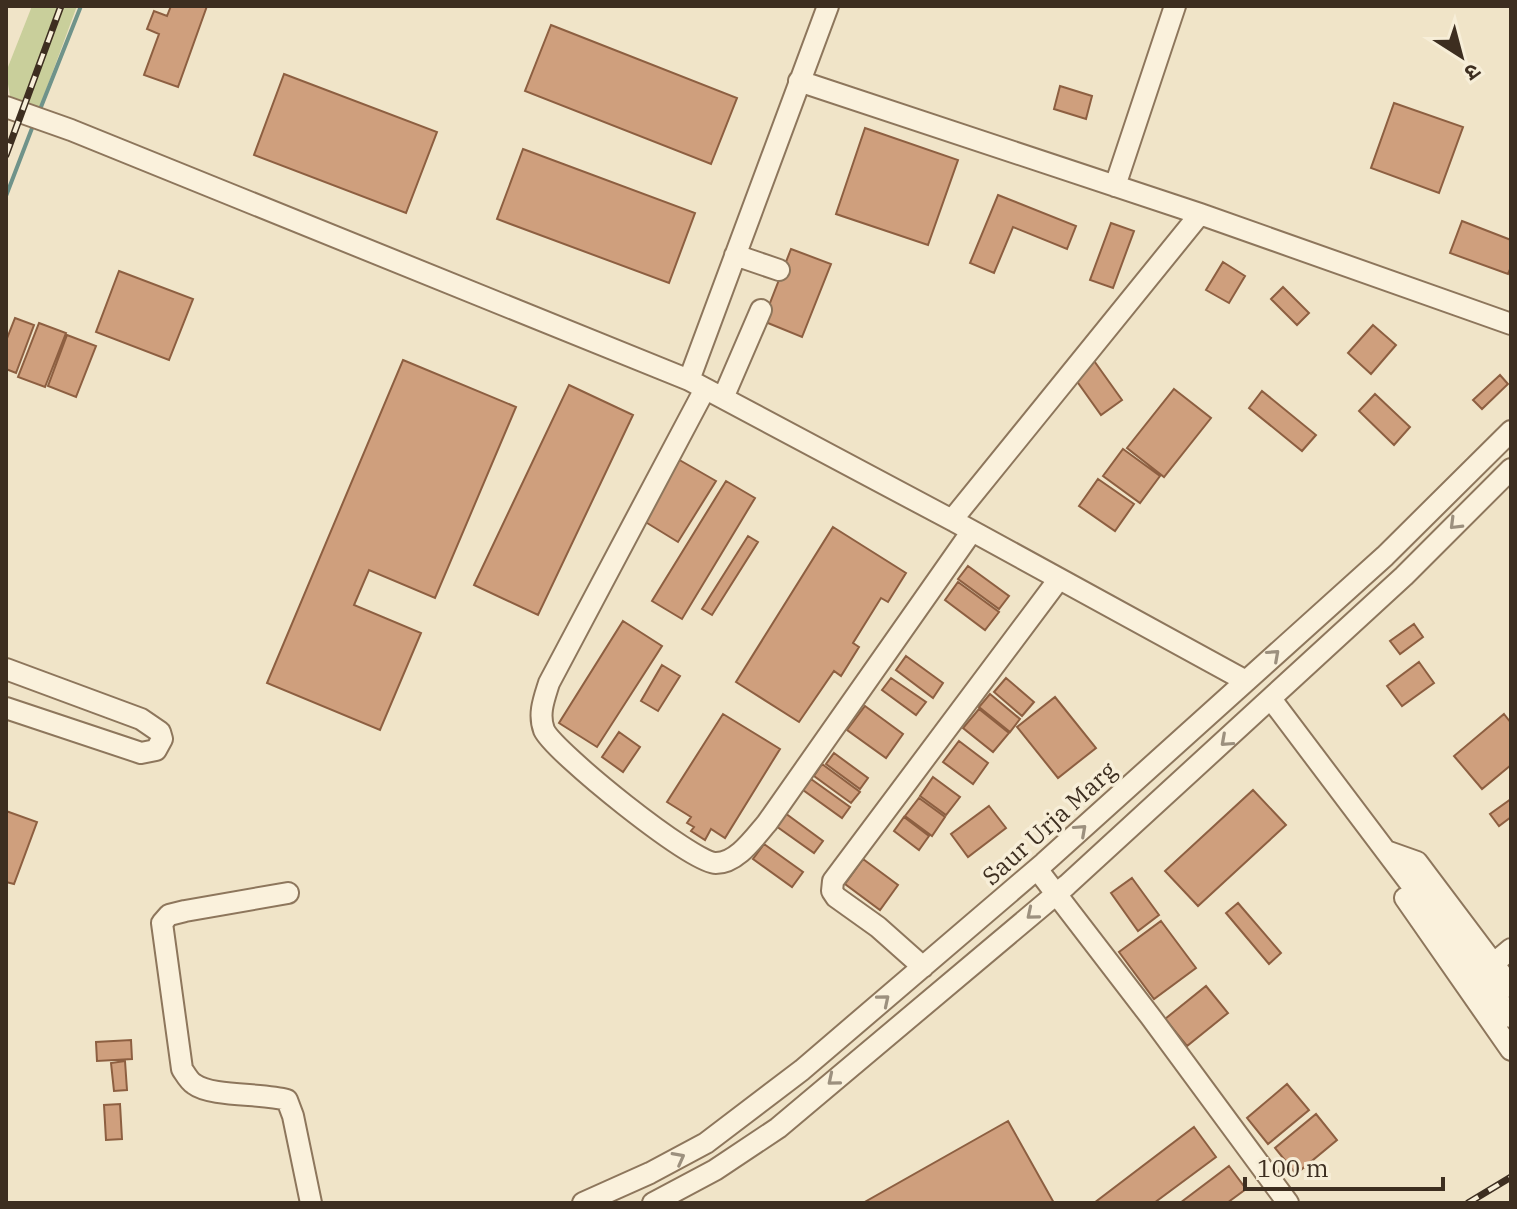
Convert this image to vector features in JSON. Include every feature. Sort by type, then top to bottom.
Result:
[{"type":"street","points":[[706,389],[735,255],[828,6]]},
{"type":"street","points":[[1115,186],[1175,6]]},
{"type":"street","points":[[799,81],[1200,214],[1511,324]]},
{"type":"street","points":[[6,107],[706,389],[1246,681]]},
{"type":"street","points":[[952,520],[1200,214]]},
{"type":"street","points":[[735,255],[779,270]]},
{"type":"street","points":[[761,310],[706,389],[549,683],[541,721],[553,744],[647,824],[702,861],[712,864],[732,858],[767,823],[972,531]]},
{"type":"street","name":"Saur Urja Marg","points":[[583,1203],[650,1173],[706,1143],[802,1070],[1037,869],[1385,556],[1511,431]]},
{"type":"street","points":[[650,1173],[658,1200],[715,1170],[778,1128],[1056,894],[1404,576],[1511,469]]},
{"type":"street","points":[[923,967],[878,927],[836,897],[832,891],[833,881],[1059,579]]},
{"type":"street","points":[[6,669],[141,719],[160,732],[162,739],[156,750],[141,753],[6,708]]},
{"type":"street","points":[[1271,699],[1511,1017]]},
{"type":"street","points":[[1386,851],[1417,862],[1511,987]]},
{"type":"street","points":[[1386,851],[1392,879],[1511,1050]]},
{"type":"street","points":[[1037,869],[1288,1203]]},
{"type":"street","points":[[288,893],[185,911],[169,915],[162,923],[182,1069],[191,1083],[204,1090],[287,1100],[311,1203]]},
{"type":"street","points":[[1493,964],[1511,949]]},
{"type":"green space","points":[[32,6],[77,6],[39,109],[10,96],[6,72]]},
{"type":"building","points":[[171,6],[207,6],[178,87],[144,75],[159,34],[147,29],[154,11],[167,16]]},
{"type":"building","points":[[551,25],[737,98],[711,164],[525,91]]},
{"type":"building","points":[[284,74],[437,132],[406,213],[254,155]]},
{"type":"building","points":[[1060,86],[1092,96],[1086,119],[1054,109]]},
{"type":"building","points":[[1394,103],[1463,127],[1439,193],[1371,168]]},
{"type":"building","points":[[865,128],[958,160],[928,245],[836,214]]},
{"type":"building","points":[[523,149],[695,213],[669,283],[497,219]]},
{"type":"building","points":[[998,195],[1076,226],[1067,249],[1013,227],[994,273],[970,263]]},
{"type":"building","points":[[1462,221],[1511,240],[1508,274],[1450,253]]},
{"type":"building","points":[[1111,223],[1134,231],[1113,288],[1090,280]]},
{"type":"building","points":[[791,249],[831,264],[802,337],[763,321]]},
{"type":"building","points":[[1223,262],[1245,276],[1229,303],[1206,290]]},
{"type":"building","points":[[119,271],[193,299],[169,360],[96,332]]},
{"type":"building","points":[[1283,287],[1309,313],[1297,325],[1271,299]]},
{"type":"building","points":[[15,318],[34,325],[16,373],[6,369],[6,341]]},
{"type":"building","points":[[39,323],[66,333],[45,387],[18,377]]},
{"type":"building","points":[[1373,325],[1396,345],[1371,374],[1348,353]]},
{"type":"building","points":[[67,335],[96,346],[76,397],[48,386]]},
{"type":"building","points":[[1092,358],[1122,400],[1101,415],[1071,373]]},
{"type":"building","points":[[403,360],[516,407],[435,598],[369,570],[354,605],[421,633],[380,730],[267,683]]},
{"type":"building","points":[[1500,375],[1508,384],[1482,409],[1473,400]]},
{"type":"building","points":[[569,385],[633,415],[538,615],[474,585]]},
{"type":"building","points":[[1174,389],[1211,418],[1164,477],[1127,448]]},
{"type":"building","points":[[1262,391],[1316,435],[1302,451],[1249,408]]},
{"type":"building","points":[[1375,394],[1410,427],[1394,445],[1359,411]]},
{"type":"building","points":[[1123,449],[1160,476],[1140,503],[1103,476]]},
{"type":"building","points":[[676,458],[716,481],[678,542],[639,518]]},
{"type":"building","points":[[1098,479],[1134,504],[1115,531],[1079,506]]},
{"type":"building","points":[[726,481],[755,498],[682,619],[652,601]]},
{"type":"building","points":[[833,527],[906,573],[888,602],[881,598],[853,643],[859,647],[841,676],[834,671],[799,722],[736,682]]},
{"type":"building","points":[[748,536],[758,542],[712,615],[702,609]]},
{"type":"building","points":[[968,566],[1009,596],[999,609],[958,579]]},
{"type":"building","points":[[958,582],[999,612],[985,630],[945,600]]},
{"type":"building","points":[[623,621],[662,646],[597,747],[559,723]]},
{"type":"building","points":[[1414,624],[1423,637],[1400,654],[1390,641]]},
{"type":"building","points":[[906,656],[943,683],[933,698],[896,670]]},
{"type":"building","points":[[1419,662],[1434,683],[1402,706],[1387,686]]},
{"type":"building","points":[[662,665],[680,676],[658,711],[641,701]]},
{"type":"building","points":[[891,678],[926,702],[916,715],[882,690]]},
{"type":"building","points":[[1006,678],[1034,702],[1022,716],[994,692]]},
{"type":"building","points":[[990,694],[1020,719],[1010,732],[979,707]]},
{"type":"building","points":[[1055,697],[1096,748],[1058,778],[1017,727]]},
{"type":"building","points":[[865,706],[903,734],[886,758],[847,730]]},
{"type":"building","points":[[979,709],[1009,733],[993,752],[963,728]]},
{"type":"building","points":[[723,714],[780,749],[725,838],[711,829],[705,840],[691,831],[694,827],[687,823],[691,817],[667,802]]},
{"type":"building","points":[[1504,714],[1511,723],[1511,765],[1482,789],[1454,756]]},
{"type":"building","points":[[619,732],[640,747],[623,772],[602,757]]},
{"type":"building","points":[[959,741],[988,763],[973,784],[943,762]]},
{"type":"building","points":[[834,753],[868,778],[860,789],[826,764]]},
{"type":"building","points":[[822,764],[860,792],[851,803],[814,776]]},
{"type":"building","points":[[933,777],[960,797],[946,815],[920,796]]},
{"type":"building","points":[[811,779],[850,807],[842,818],[803,790]]},
{"type":"building","points":[[1253,790],[1286,825],[1198,906],[1165,871]]},
{"type":"building","points":[[919,798],[945,817],[932,836],[905,816]]},
{"type":"building","points":[[1511,799],[1511,817],[1499,826],[1490,814]]},
{"type":"building","points":[[989,806],[1006,828],[968,857],[951,834]]},
{"type":"building","points":[[6,811],[37,822],[14,884],[6,882]]},
{"type":"building","points":[[785,813],[823,841],[814,853],[776,826]]},
{"type":"building","points":[[904,817],[929,836],[919,850],[894,831]]},
{"type":"building","points":[[764,844],[803,872],[792,887],[753,859]]},
{"type":"building","points":[[863,859],[898,885],[880,910],[845,884]]},
{"type":"building","points":[[1132,878],[1159,915],[1138,931],[1111,893]]},
{"type":"building","points":[[1238,903],[1281,953],[1269,964],[1226,913]]},
{"type":"building","points":[[1161,921],[1196,968],[1154,999],[1119,952]]},
{"type":"building","points":[[1206,986],[1228,1013],[1187,1046],[1165,1019]]},
{"type":"building","points":[[131,1040],[132,1059],[97,1061],[96,1042]]},
{"type":"building","points":[[125,1061],[127,1090],[114,1091],[111,1063]]},
{"type":"building","points":[[1287,1084],[1309,1110],[1268,1144],[1247,1118]]},
{"type":"building","points":[[120,1104],[122,1139],[106,1140],[104,1105]]},
{"type":"building","points":[[1316,1114],[1337,1140],[1296,1174],[1275,1148]]},
{"type":"building","points":[[1008,1121],[1054,1203],[863,1203]]},
{"type":"building","points":[[1194,1127],[1216,1157],[1154,1203],[1094,1203]]},
{"type":"building","points":[[1229,1166],[1246,1189],[1227,1203],[1180,1203]]},
{"type":"waterway","points":[[39,112],[81,6]]},
{"type":"waterway","points":[[6,196],[34,123]]},
{"type":"railway","points":[[6,155],[61,6]]},
{"type":"railway","points":[[1468,1203],[1511,1177]]}]
